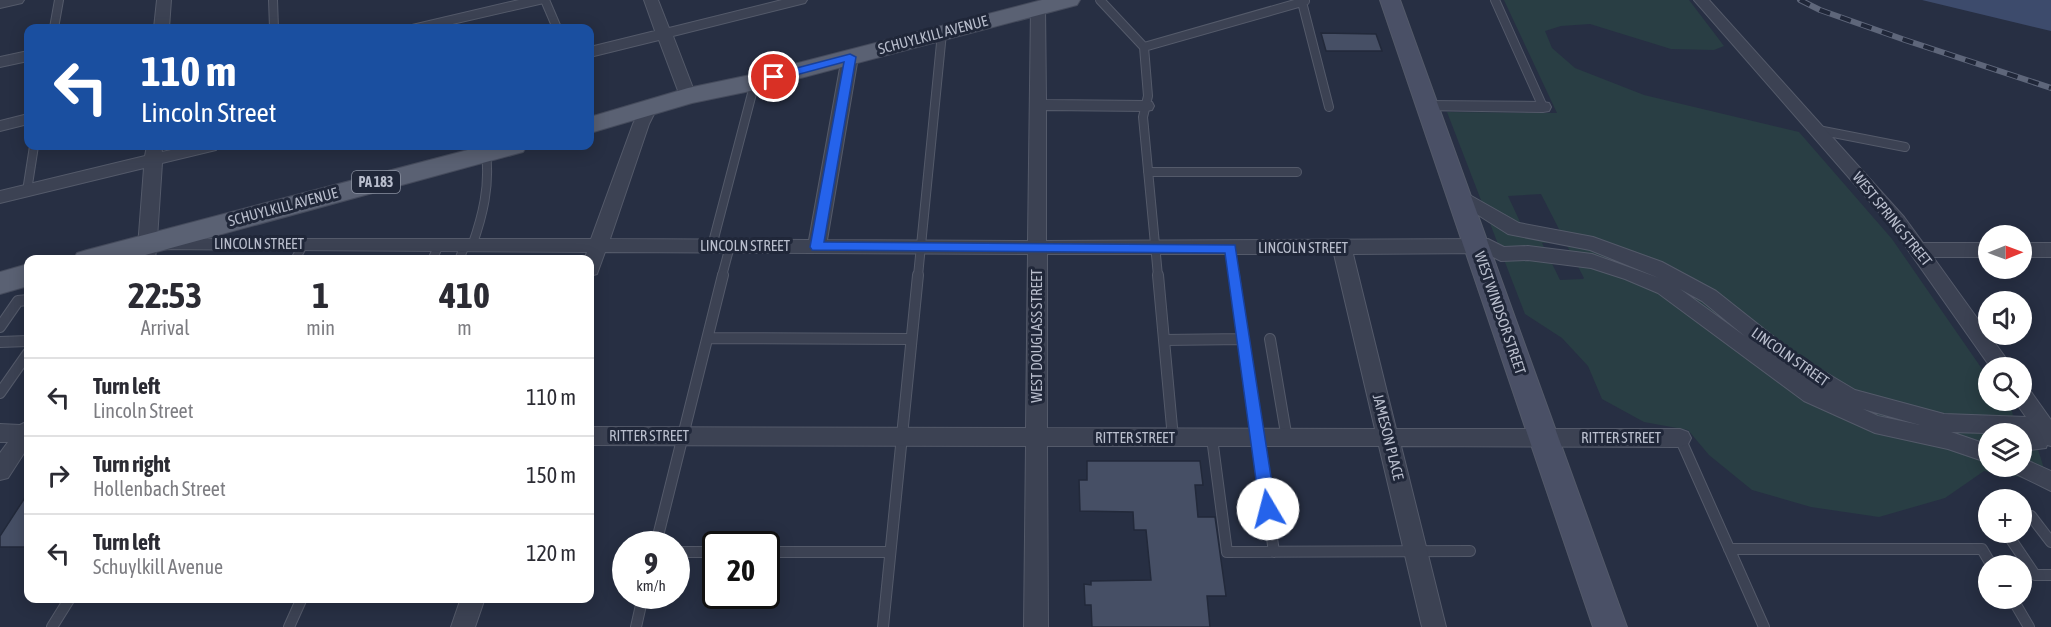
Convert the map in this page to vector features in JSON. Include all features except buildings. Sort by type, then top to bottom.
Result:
[{"type":"main road","name":"SCHUYLKILL AVENUE","points":[[594,124],[688,96],[755,82],[1069,0]]},
{"type":"main road","name":"WEST WINDSOR STREET","points":[[1390,0],[1459,195],[1482,247],[1544,438],[1610,627]]},
{"type":"main road","name":"SCHUYLKILL AVENUE","points":[[124,255],[146,252],[498,150]]},
{"type":"main road","points":[[0,283],[24,276]]},
{"type":"street","points":[[0,4],[17,0]]},
{"type":"street","points":[[159,24],[164,0]]},
{"type":"street","points":[[434,24],[539,0]]},
{"type":"street","points":[[651,0],[688,96]]},
{"type":"street","points":[[594,51],[773,3],[800,0]]},
{"type":"street","name":"WEST SPRING STREET","points":[[1701,0],[1755,63],[1772,78],[1818,130],[1919,250],[1995,357]]},
{"type":"street","name":"WEST DOUGLASS STREET","points":[[1036,627],[1038,8]]},
{"type":"street","points":[[0,62],[24,57]]},
{"type":"street","points":[[817,247],[850,57]]},
{"type":"street","points":[[1038,105],[1146,106]]},
{"type":"street","points":[[1427,106],[1543,107]]},
{"type":"street","points":[[594,258],[640,124],[649,108]]},
{"type":"street","points":[[0,126],[24,120]]},
{"type":"street","points":[[0,198],[153,153],[177,150]]},
{"type":"street","points":[[146,252],[153,153]]},
{"type":"street","name":"LINCOLN STREET","points":[[1459,195],[1514,229],[1593,244],[1656,267],[1709,296],[1791,362],[1850,397],[1944,423],[2026,426],[2040,436]]},
{"type":"street","name":"LINCOLN STREET","points":[[1482,247],[1493,240],[1555,238]]},
{"type":"street","name":"LINCOLN STREET","points":[[146,252],[436,252],[598,246],[1482,247],[1502,254],[1528,253],[1592,261],[1632,274],[1665,288],[1811,396],[1875,424],[1950,440],[1978,450]]},
{"type":"street","name":"JAMESON PLACE","points":[[1342,248],[1434,627]]},
{"type":"street","points":[[1919,250],[1978,250]]},
{"type":"street","points":[[2032,250],[2051,250]]},
{"type":"street","points":[[2029,411],[2040,436]]},
{"type":"street","points":[[0,434],[24,432]]},
{"type":"street","name":"RITTER STREET","points":[[594,436],[1680,438]]},
{"type":"street","points":[[0,471],[24,438]]},
{"type":"street","name":"LINCOLN STREET","points":[[1950,440],[1978,441]]},
{"type":"street","points":[[2032,472],[2051,482]]},
{"type":"street","points":[[463,627],[471,603]]},
{"type":"lane","points":[[55,24],[59,0]]},
{"type":"lane","points":[[274,24],[273,1],[283,0]]},
{"type":"lane","points":[[545,0],[555,24]]},
{"type":"lane","points":[[1100,0],[1144,47],[1148,96],[1143,117],[1173,438]]},
{"type":"lane","points":[[1495,0],[1543,107]]},
{"type":"lane","points":[[1144,47],[1304,1],[1329,107]]},
{"type":"lane","points":[[883,627],[900,437],[942,33]]},
{"type":"lane","points":[[659,531],[708,338],[721,246],[755,82]]},
{"type":"lane","points":[[1818,130],[1905,147]]},
{"type":"lane","points":[[27,191],[33,150]]},
{"type":"lane","points":[[465,250],[484,215],[490,173],[486,153]]},
{"type":"lane","points":[[1148,171],[1298,172]]},
{"type":"lane","points":[[1230,248],[1274,552]]},
{"type":"lane","points":[[0,327],[18,302],[24,301]]},
{"type":"lane","points":[[708,338],[910,339]]},
{"type":"lane","points":[[1164,340],[1244,339]]},
{"type":"lane","points":[[1270,339],[1287,439]]},
{"type":"lane","points":[[0,342],[24,341]]},
{"type":"lane","points":[[0,393],[24,360]]},
{"type":"lane","points":[[1212,438],[1227,552],[1470,551]]},
{"type":"lane","points":[[1680,438],[1764,627]]},
{"type":"lane","points":[[2032,517],[2051,542]]},
{"type":"lane","points":[[2013,543],[2035,575],[2051,575]]},
{"type":"lane","points":[[1729,549],[1982,549],[1986,555]]},
{"type":"lane","points":[[780,552],[890,552]]},
{"type":"lane","points":[[52,627],[67,603]]},
{"type":"lane","points":[[289,627],[301,603]]},
{"type":"lane","points":[[636,627],[641,609]]},
{"type":"lane","points":[[2018,609],[2029,627]]},
{"type":"green space","points":[[1504,0],[1689,0],[1724,46],[1714,50],[1671,49],[1590,24],[1561,26],[1545,31],[1552,48],[1575,68],[1644,95],[1799,132],[1892,239],[1978,363],[1978,411],[2012,411],[2016,423],[1978,423],[1978,475],[1945,498],[1879,517],[1811,507],[1752,490],[1709,455],[1688,430],[1644,422],[1602,399],[1588,366],[1562,338],[1525,314],[1447,112],[1557,113]],"holes":[[[1541,194],[1562,235],[1527,237],[1508,196]],[[1565,242],[1584,278],[1583,279],[1560,280],[1542,243]]]},
{"type":"green space","points":[[2032,439],[2036,443],[2046,475],[2032,477]]},
{"type":"water","points":[[1922,0],[2051,0],[2051,31]]},
{"type":"railway","points":[[1800,0],[1820,10],[1905,40],[2051,88]]},
{"type":"route","points":[[774,77],[850,57],[817,247],[1230,248],[1268,509]]}]
